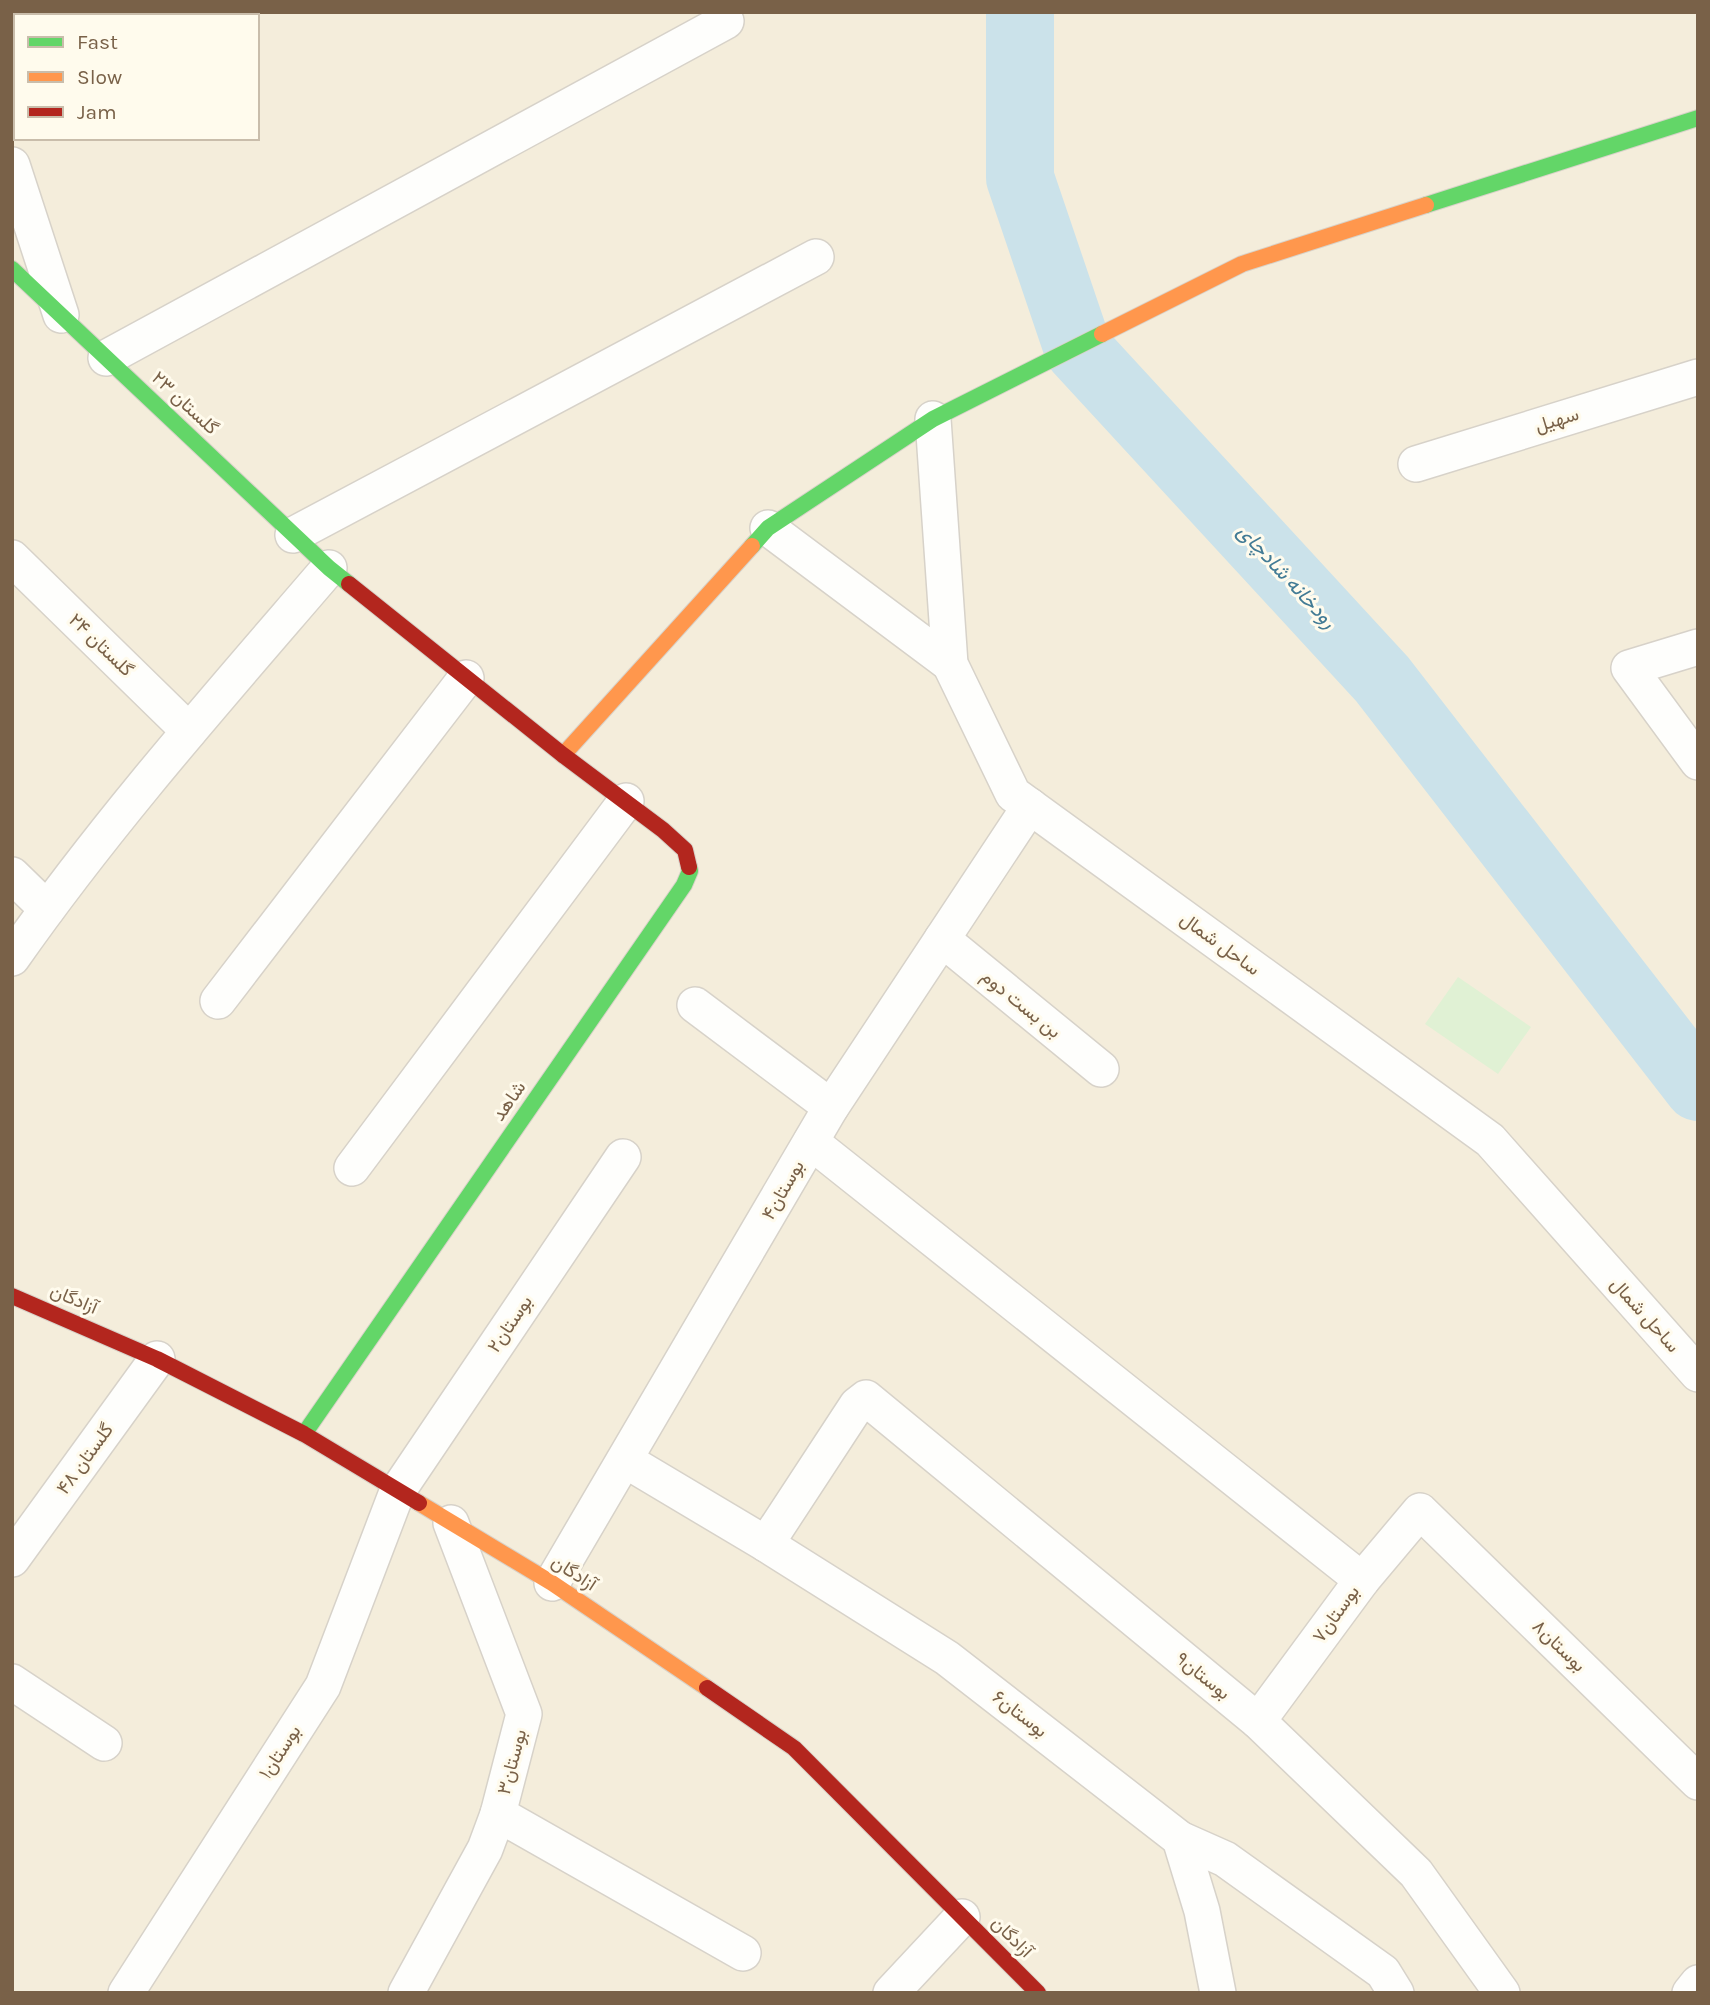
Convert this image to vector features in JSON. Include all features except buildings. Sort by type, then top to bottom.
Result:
[{"type":"street","points":[[106,358],[726,21]]},
{"type":"street","points":[[563,755],[768,528],[933,419],[1242,264],[1698,118]]},
{"type":"street","points":[[12,165],[61,314]]},
{"type":"street","points":[[293,535],[816,257]]},
{"type":"street","name":"گلستان ۲۳","points":[[12,269],[328,568],[466,678]]},
{"type":"street","name":"سهیل","points":[[1416,464],[1698,376]]},
{"type":"street","name":"ساحل شمال","points":[[933,419],[950,664],[1013,794],[1490,1140],[1698,1374]]},
{"type":"street","points":[[768,528],[950,664]]},
{"type":"street","name":"گلستان ۲۴","points":[[12,558],[189,731]]},
{"type":"street","points":[[12,958],[47,909],[189,731],[328,568]]},
{"type":"street","points":[[1698,647],[1629,668],[1698,762]]},
{"type":"street","points":[[218,1001],[466,678]]},
{"type":"street","name":"شاهد","points":[[304,1434],[684,885],[690,871],[685,850],[663,830],[466,678]]},
{"type":"street","points":[[352,1168],[626,801]]},
{"type":"street","name":"بوستان۴","points":[[552,1583],[831,1107],[1030,806]]},
{"type":"street","points":[[12,875],[47,909]]},
{"type":"street","name":"بن بست دوم","points":[[942,939],[1101,1069]]},
{"type":"street","points":[[695,1004],[831,1107]]},
{"type":"street","points":[[811,1142],[1362,1580]]},
{"type":"street","name":"بوستان۲","points":[[397,1492],[623,1157]]},
{"type":"street","name":"آزادگان","points":[[12,1296],[157,1359],[304,1434],[552,1583],[794,1748],[1038,1993]]},
{"type":"street","name":"گلستان ۴۸","points":[[12,1559],[157,1359]]},
{"type":"street","name":"بوستان۹","points":[[766,1544],[857,1405],[866,1398],[1258,1721],[1416,1873],[1502,1993]]},
{"type":"street","name":"بوستان۶","points":[[625,1460],[766,1544],[947,1658],[1180,1839],[1225,1859],[1383,1972],[1396,1993]]},
{"type":"street","name":"بوستان۱","points":[[126,1993],[323,1686],[397,1492]]},
{"type":"street","name":"بوستان۷","points":[[1258,1721],[1362,1580],[1420,1511]]},
{"type":"street","name":"بوستان۸","points":[[1420,1511],[1698,1782]]},
{"type":"street","name":"بوستان۳","points":[[406,1993],[485,1849],[498,1814],[524,1714],[451,1523]]},
{"type":"street","points":[[12,1682],[104,1743]]},
{"type":"street","points":[[498,1814],[743,1953]]},
{"type":"street","points":[[1180,1839],[1202,1911],[1218,1993]]},
{"type":"street","points":[[891,1993],[962,1917]]},
{"type":"street","points":[[1690,1993],[1698,1983]]},
{"type":"shaded area","points":[[12,12],[1698,12],[1698,1993],[12,1993]]},
{"type":"green space","points":[[1458,977],[1531,1027],[1498,1074],[1425,1024]]},
{"type":"waterway","name":"رودخانه شادچای","points":[[1020,12],[1020,178],[1078,349],[1382,679],[1698,1087]]},
{"type":"traffic: fast","points":[[1426,205],[1698,118]]},
{"type":"traffic: fast","points":[[12,269],[349,584]]},
{"type":"traffic: fast","points":[[752,546],[768,528],[933,419],[1102,334]]},
{"type":"traffic: fast","points":[[304,1434],[684,885],[689,867]]},
{"type":"traffic: slow","points":[[1102,334],[1242,264],[1426,205]]},
{"type":"traffic: slow","points":[[563,755],[752,546]]},
{"type":"traffic: slow","points":[[419,1503],[552,1583],[707,1688]]},
{"type":"traffic: jam","points":[[349,584],[563,755],[663,830],[685,850],[689,867]]},
{"type":"traffic: jam","points":[[12,1296],[157,1359],[304,1434],[419,1503]]},
{"type":"traffic: jam","points":[[707,1688],[794,1748],[1038,1993]]}]
